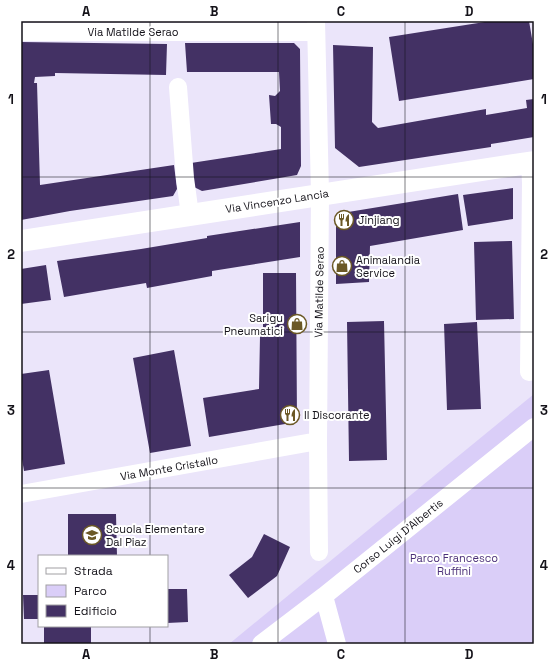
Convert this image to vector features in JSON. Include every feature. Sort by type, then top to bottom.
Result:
[{"type":"street","name":"Via Matilde Serao","points":[[21,32],[316,27],[320,194],[318,441],[319,552]]},
{"type":"street","points":[[178,87],[185,178],[190,214]]},
{"type":"street","name":"Via Vincenzo Lancia","points":[[21,241],[532,162]]},
{"type":"street","points":[[529,372],[532,162]]},
{"type":"street","name":"Corso Luigi D'Albertis","points":[[261,644],[324,596],[534,428]]},
{"type":"street","name":"Via Monte Cristallo","points":[[21,494],[318,441]]},
{"type":"street","points":[[324,596],[337,644]]},
{"type":"green space","name":"Parco Francesco Ruffini","points":[[534,394],[534,644],[229,644]]},
{"type":"building","points":[[491,21],[529,21],[534,50],[534,79],[399,101],[389,37]]},
{"type":"building","points":[[21,42],[167,44],[166,75],[55,73],[55,76],[35,77],[34,83],[37,83],[40,185],[174,165],[177,189],[173,196],[70,211],[21,220]]},
{"type":"building","points":[[185,43],[294,43],[300,49],[301,166],[297,175],[202,191],[194,187],[191,163],[281,149],[281,127],[276,124],[271,124],[269,95],[275,96],[280,91],[279,72],[187,72]]},
{"type":"building","points":[[333,45],[373,47],[372,122],[378,128],[486,109],[486,115],[527,108],[526,100],[534,99],[534,137],[491,144],[491,147],[359,167],[335,148]]},
{"type":"building","points":[[513,188],[513,219],[468,226],[463,195]]},
{"type":"building","points":[[458,194],[463,230],[370,246],[369,282],[336,284],[336,214]]},
{"type":"building","points":[[300,222],[300,257],[212,271],[212,276],[147,288],[146,283],[64,297],[57,261],[141,249],[207,238],[207,236]]},
{"type":"building","points":[[512,241],[514,319],[476,320],[474,242]]},
{"type":"building","points":[[46,265],[51,300],[21,304],[21,269]]},
{"type":"building","points":[[263,273],[296,273],[297,422],[209,437],[203,398],[259,389],[260,336],[263,336]]},
{"type":"building","points":[[384,321],[387,460],[349,461],[347,322]]},
{"type":"building","points":[[477,322],[481,409],[447,410],[444,324]]},
{"type":"building","points":[[174,350],[191,446],[150,453],[133,358]]},
{"type":"building","points":[[49,370],[65,464],[24,471],[21,453],[21,374]]},
{"type":"building","name":"Scuola Elementare Dal Piaz","points":[[68,514],[116,514],[117,555],[68,555]]},
{"type":"building","points":[[264,534],[290,547],[277,576],[248,598],[229,575],[252,557]]},
{"type":"building","points":[[168,589],[187,589],[188,622],[168,623]]},
{"type":"building","points":[[23,595],[38,595],[38,619],[24,619]]},
{"type":"building","points":[[44,627],[91,627],[91,644],[44,644]]},
{"type":"place","name":"Jinjiang","points":[[344,220]]},
{"type":"place","name":"Animalandia Service","points":[[342,266]]},
{"type":"place","name":"Sarigu Pneumatici","points":[[297,324]]},
{"type":"place","name":"Il Discorante","points":[[290,415]]},
{"type":"place","name":"Scuola Elementare Dal Piaz","points":[[92,535]]}]
